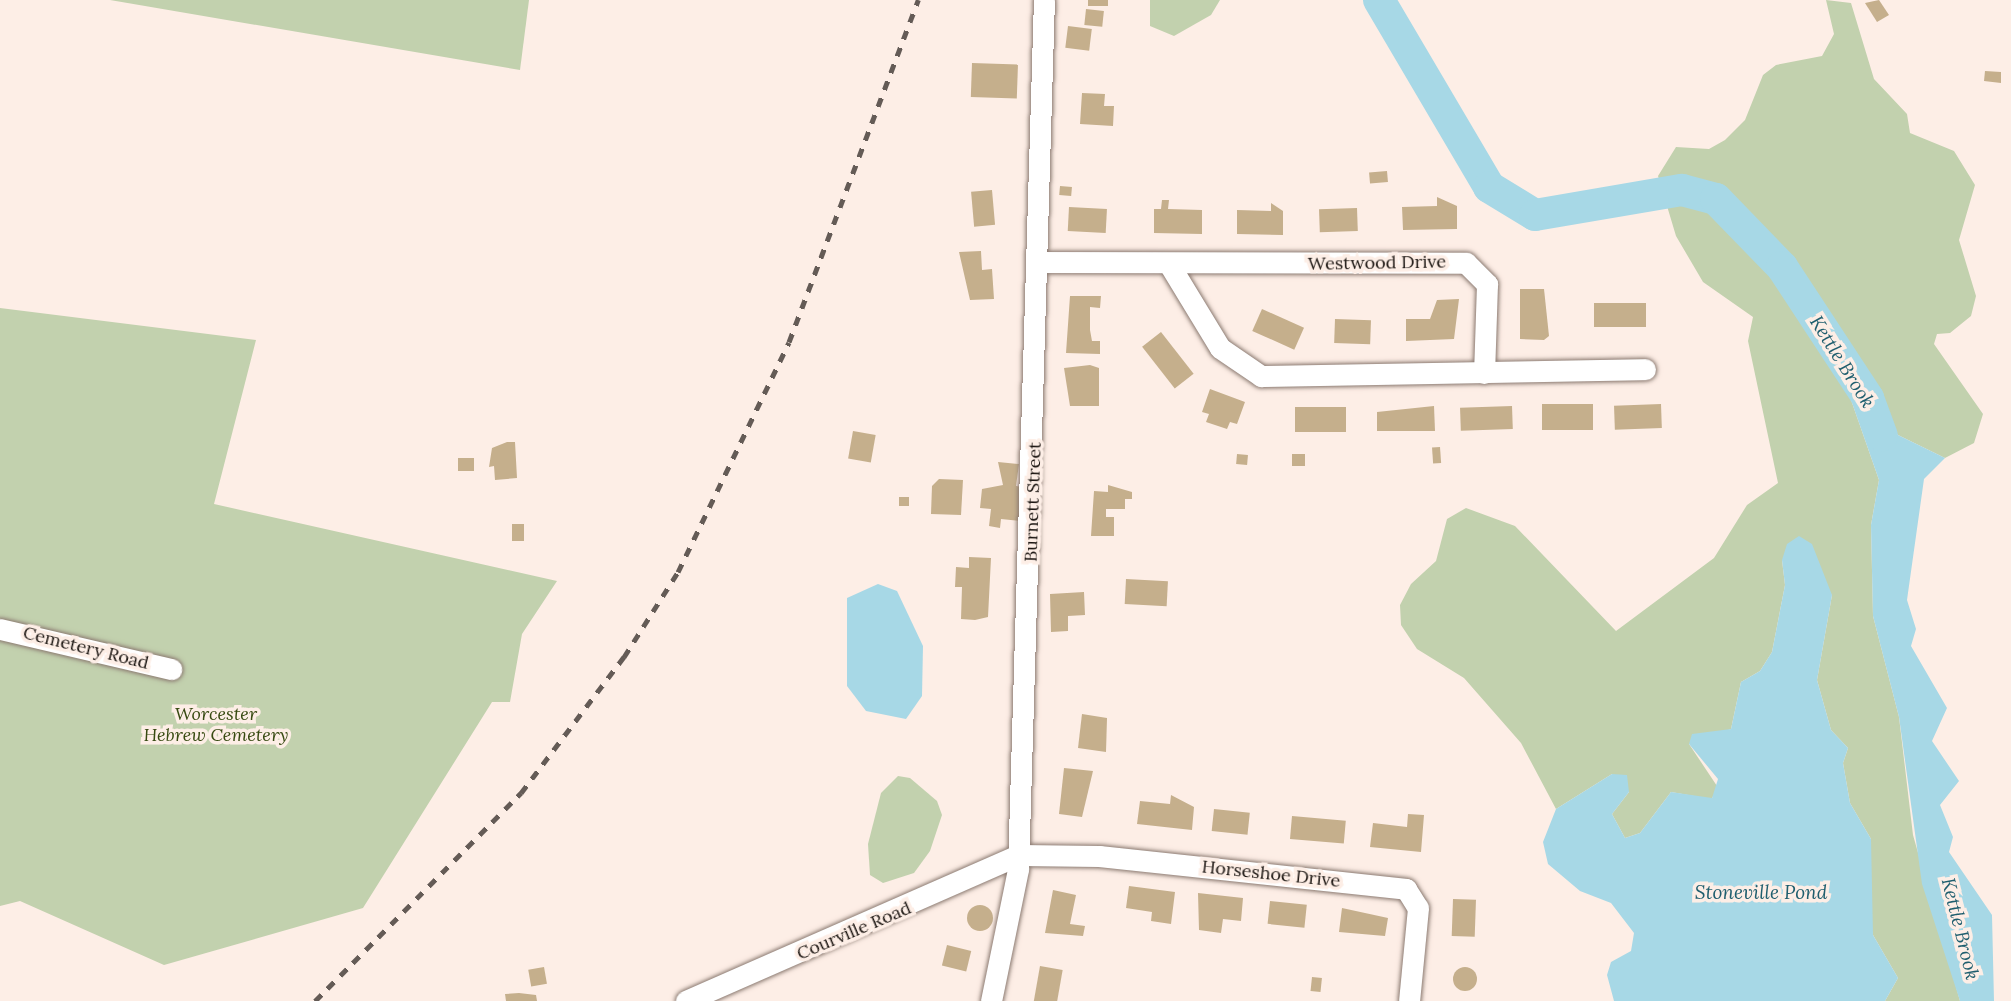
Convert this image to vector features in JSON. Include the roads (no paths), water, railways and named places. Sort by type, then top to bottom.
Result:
[{"type":"street","name":"Burnett Street","points":[[991,1001],[1019,855],[1039,262],[1044,0]]},
{"type":"street","name":"Westwood Drive","points":[[1039,262],[1469,264],[1487,284],[1484,373]]},
{"type":"street","points":[[1170,264],[1220,348],[1261,376],[1645,369]]},
{"type":"street","name":"Cemetery Road","points":[[0,629],[171,669]]},
{"type":"street","name":"Courville Road","points":[[686,1001],[1019,855]]},
{"type":"street","name":"Horseshoe Drive","points":[[1019,855],[1099,856],[1406,889],[1418,908],[1409,1001]]},
{"type":"water","points":[[1850,397],[1868,398],[1898,435],[1945,458],[1924,479],[1907,600],[1916,629],[1911,646],[1947,708],[1932,741],[1959,781],[1940,805],[1953,837],[1949,852],[1992,915],[1994,1001],[1960,1001],[1922,884],[1899,717],[1873,616],[1871,525],[1879,480]]},
{"type":"water","name":"Stoneville Pond","points":[[1799,536],[1812,544],[1832,595],[1817,680],[1831,730],[1848,748],[1843,763],[1850,803],[1871,839],[1873,935],[1898,978],[1885,1001],[1614,1001],[1607,975],[1611,962],[1631,951],[1634,933],[1611,903],[1580,891],[1548,864],[1543,842],[1556,809],[1612,774],[1627,775],[1629,792],[1612,814],[1625,838],[1640,833],[1671,792],[1712,798],[1718,779],[1689,744],[1692,734],[1731,729],[1741,682],[1760,671],[1772,652],[1785,585],[1782,560],[1787,544]]},
{"type":"water","points":[[878,584],[897,591],[923,646],[922,696],[906,719],[866,711],[847,686],[847,598]]},
{"type":"waterway","name":"Kettle Brook","points":[[1379,0],[1489,187],[1535,215],[1682,190],[1716,199],[1782,267],[1868,398],[1882,436]]},
{"type":"railway","points":[[315,1001],[521,793],[624,657],[678,572],[789,342],[918,0]]},
{"type":"park label","name":"Worcester Hebrew Cemetery","points":[[216,725]]}]
